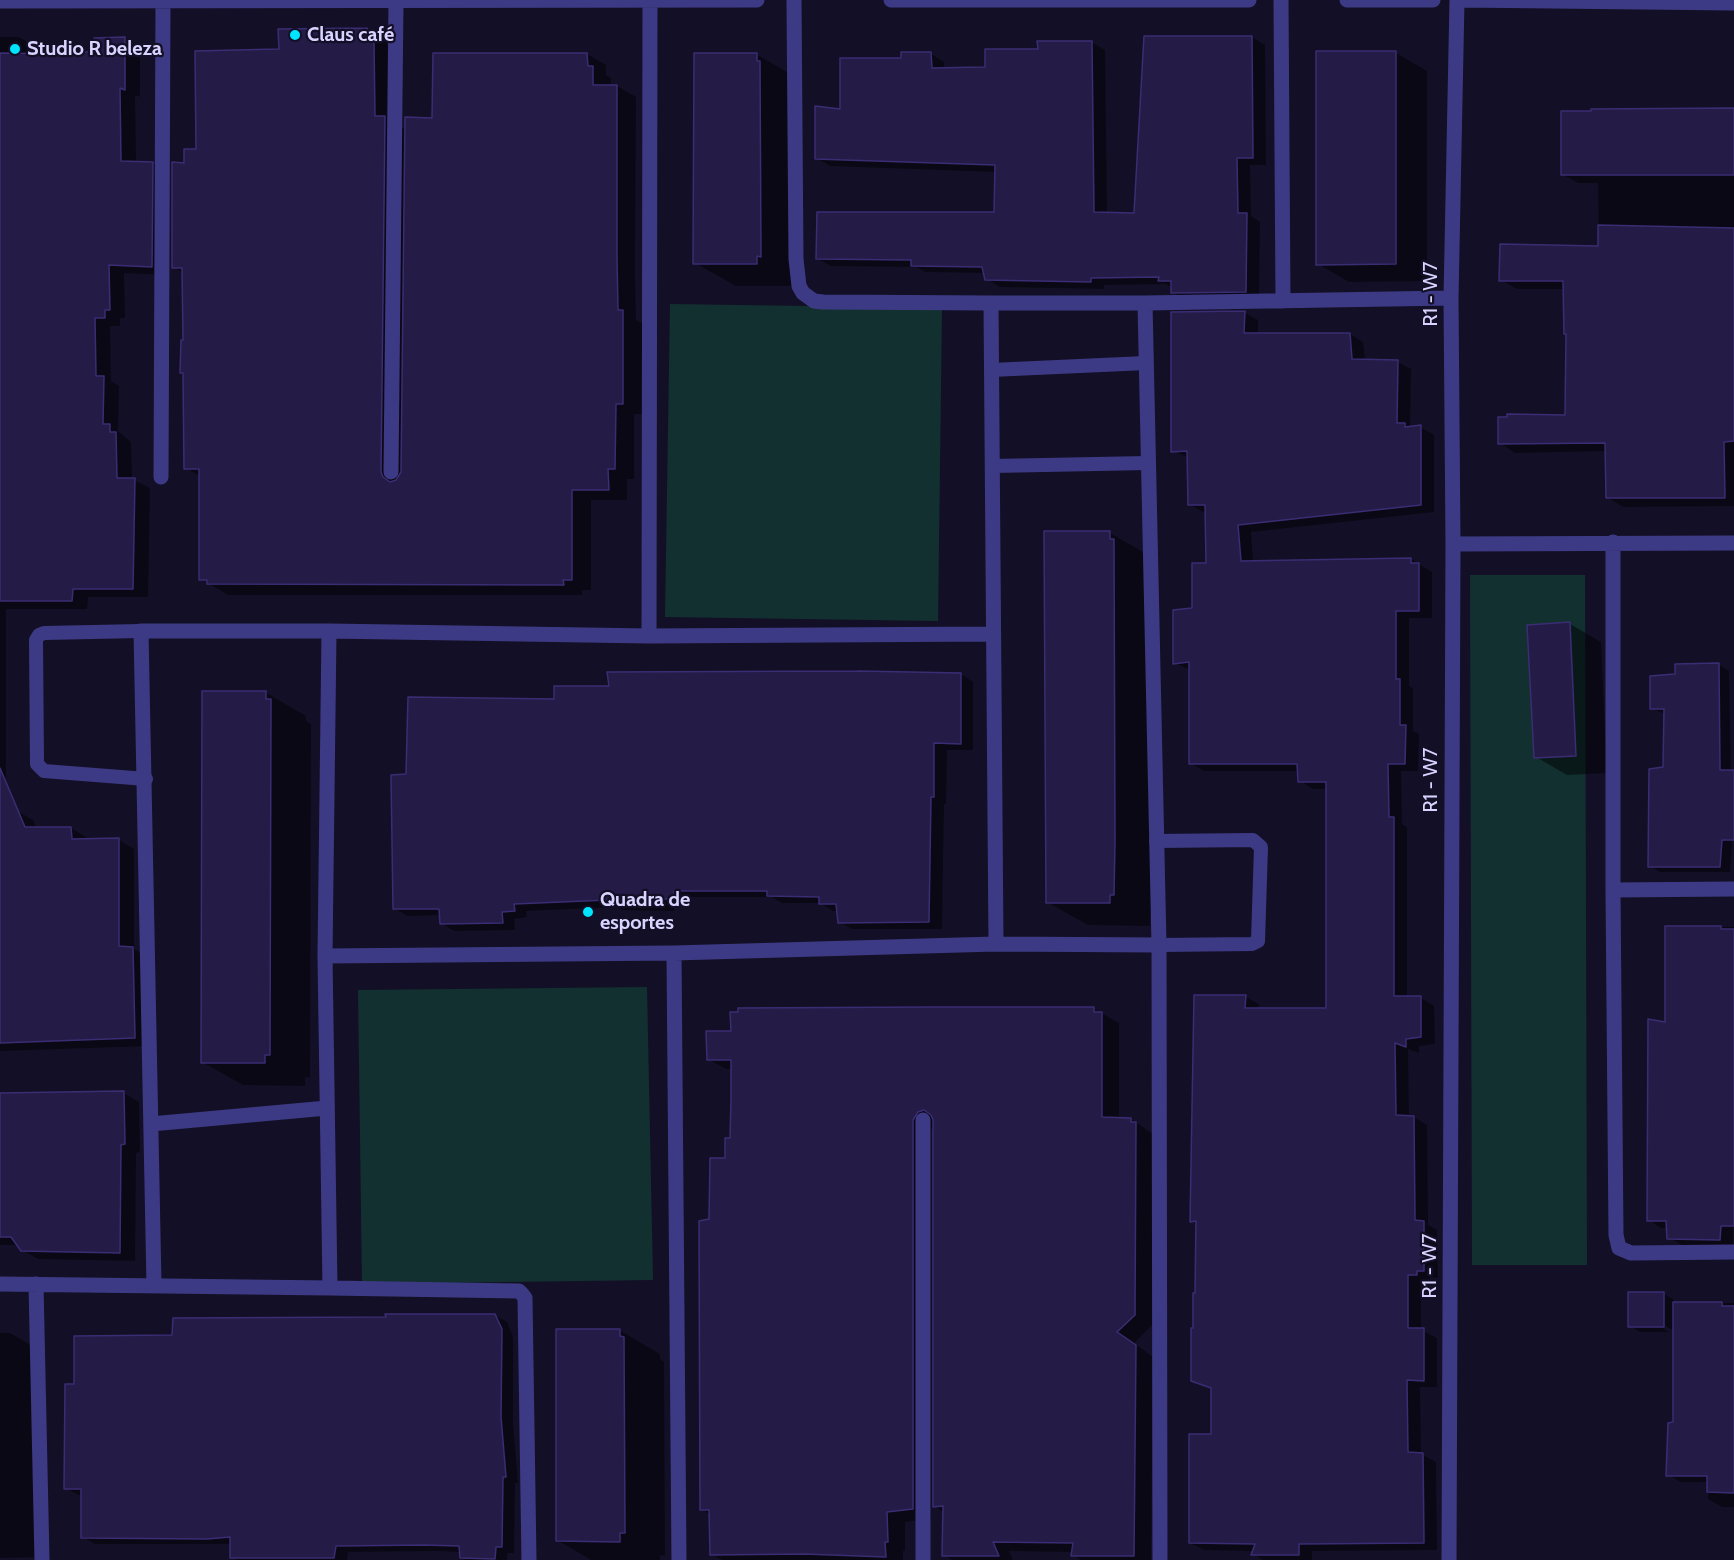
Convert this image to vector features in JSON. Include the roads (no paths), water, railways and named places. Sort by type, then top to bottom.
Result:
[{"type":"street","points":[[0,1],[757,0]]},
{"type":"street","points":[[794,0],[796,259],[799,286],[803,293],[814,301],[1145,303],[1451,298]]},
{"type":"street","points":[[891,0],[1249,0]]},
{"type":"street","points":[[1281,0],[1283,301]]},
{"type":"street","points":[[1347,0],[1433,0]]},
{"type":"street","name":"R1 - W7","points":[[1449,1560],[1453,543],[1451,298],[1457,0]]},
{"type":"street","points":[[1462,0],[1734,3]]},
{"type":"street","points":[[161,477],[163,1]]},
{"type":"street","points":[[649,636],[650,1]]},
{"type":"street","points":[[391,472],[396,2]]},
{"type":"street","points":[[991,303],[996,945]]},
{"type":"street","points":[[1145,303],[1159,945],[1160,1560]]},
{"type":"street","points":[[1613,542],[1612,890],[1616,1235],[1619,1248],[1631,1253],[1734,1252]]},
{"type":"street","points":[[1453,543],[1734,543]]},
{"type":"street","points":[[154,1285],[146,778],[141,631],[329,631],[649,636],[993,634]]},
{"type":"street","points":[[329,631],[325,956],[330,1288]]},
{"type":"street","points":[[1612,890],[1734,890]]},
{"type":"street","points":[[325,956],[996,945],[1159,945]]},
{"type":"street","points":[[674,952],[679,1560]]},
{"type":"street","points":[[151,1124],[327,1108]]},
{"type":"street","points":[[922,1120],[923,1560]]},
{"type":"street","points":[[0,1284],[519,1291],[525,1298],[529,1560]]},
{"type":"street","points":[[36,1284],[42,1560]]},
{"type":"lane","points":[[992,370],[1146,363]]},
{"type":"lane","points":[[992,466],[1148,463]]},
{"type":"lane","points":[[141,631],[44,633],[39,635],[36,640],[37,764],[44,771],[146,778]]},
{"type":"lane","points":[[1156,841],[1253,840],[1261,847],[1258,941],[1252,944],[1159,945]]},
{"type":"place","name":"Claus café","points":[[295,35]]},
{"type":"place","name":"Studio R beleza","points":[[15,49]]},
{"type":"place","name":"Quadra de esportes","points":[[588,912]]}]
